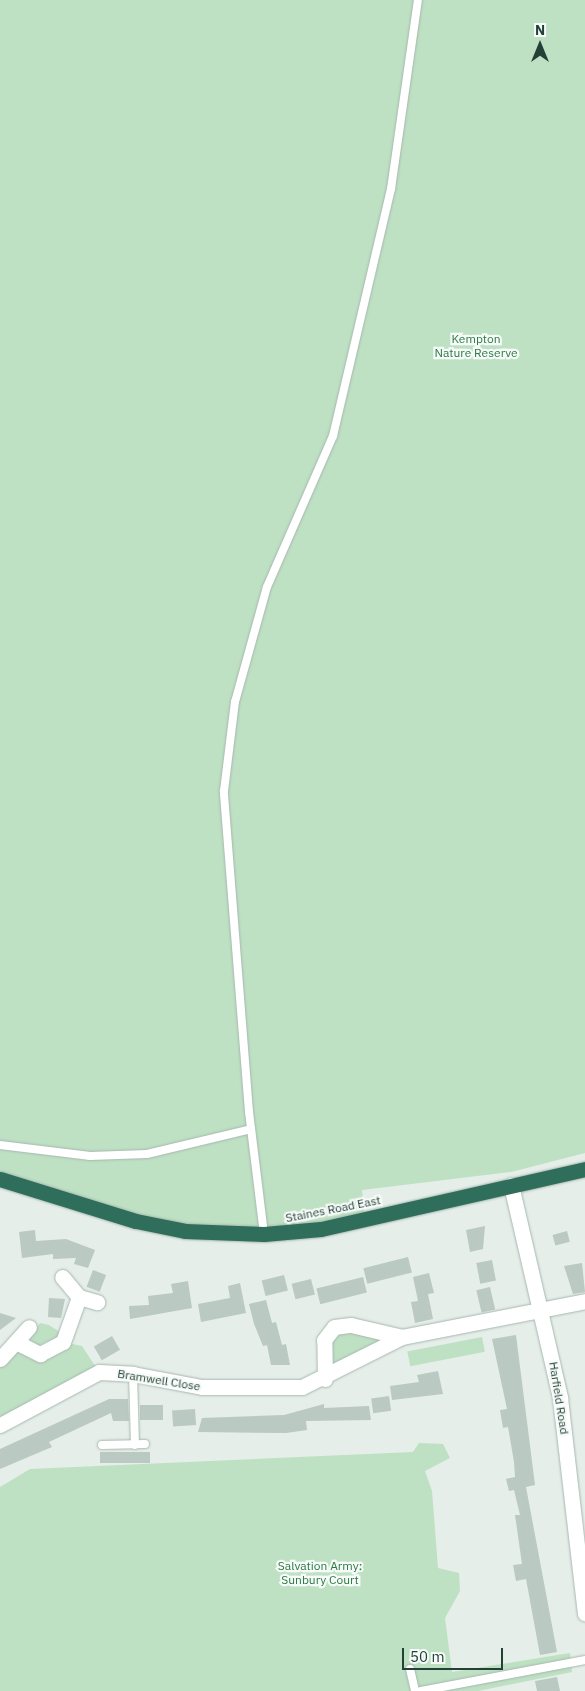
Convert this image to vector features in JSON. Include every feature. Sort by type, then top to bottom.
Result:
[{"type":"highway","name":"Staines Road East","points":[[0,1179],[144,1223],[185,1231],[264,1234],[321,1228],[585,1169]]},
{"type":"street","name":"Harfield Road","points":[[511,1185],[543,1310],[560,1398],[585,1614]]},
{"type":"street","points":[[62,1277],[79,1296],[97,1302]]},
{"type":"street","points":[[18,1343],[40,1354],[63,1342],[79,1296]]},
{"type":"street","name":"Bramwell Close","points":[[2,1424],[99,1372],[133,1374],[202,1387],[251,1390],[302,1387],[325,1378],[402,1337],[585,1301]]},
{"type":"street","name":"Bramwell Close","points":[[325,1378],[324,1340],[334,1327],[351,1325],[402,1337]]},
{"type":"street","points":[[0,1360],[18,1343],[29,1327]]},
{"type":"lane","points":[[264,1234],[251,1129],[224,791],[235,702],[267,587],[333,436],[392,189],[418,0]]},
{"type":"lane","points":[[0,1145],[90,1156],[147,1154],[251,1129]]},
{"type":"lane","points":[[133,1374],[135,1445]]},
{"type":"lane","points":[[102,1445],[145,1444]]},
{"type":"lane","points":[[421,1691],[585,1660]]},
{"type":"lane","points":[[410,1669],[415,1691]]},
{"type":"green space","name":"Kempton Nature Reserve","points":[[0,0],[585,0],[585,1153],[511,1172],[362,1190],[365,1219],[321,1229],[185,1231],[0,1179]]},
{"type":"green space","points":[[40,1323],[49,1325],[63,1334],[38,1346],[32,1344],[29,1337]]},
{"type":"green space","points":[[334,1327],[402,1337],[325,1379]]},
{"type":"green space","points":[[482,1337],[485,1352],[410,1366],[407,1352]]},
{"type":"green space","points":[[63,1342],[82,1346],[99,1372],[0,1425],[0,1359],[18,1343],[29,1351]]},
{"type":"green space","name":"Salvation Army: Sunbury Court","points":[[419,1443],[443,1444],[450,1458],[425,1471],[432,1491],[438,1568],[459,1573],[460,1591],[445,1618],[452,1672],[570,1653],[572,1672],[478,1691],[0,1691],[0,1487],[30,1469],[413,1452]]},
{"type":"building","points":[[485,1226],[483,1249],[470,1252],[466,1230]]},
{"type":"building","points":[[35,1230],[36,1241],[66,1239],[95,1250],[88,1268],[74,1264],[76,1258],[53,1259],[53,1254],[22,1258],[19,1232]]},
{"type":"building","points":[[567,1231],[570,1242],[555,1246],[553,1235]]},
{"type":"building","points":[[408,1257],[412,1273],[367,1284],[363,1268]]},
{"type":"building","points":[[492,1260],[496,1281],[480,1284],[476,1263]]},
{"type":"building","points":[[582,1263],[585,1292],[573,1294],[564,1266]]},
{"type":"building","points":[[93,1270],[106,1275],[100,1292],[87,1287]]},
{"type":"building","points":[[429,1273],[434,1293],[428,1294],[433,1319],[415,1323],[411,1302],[418,1301],[413,1277]]},
{"type":"building","points":[[284,1275],[288,1291],[266,1296],[262,1281]]},
{"type":"building","points":[[363,1277],[367,1293],[320,1304],[316,1289]]},
{"type":"building","points":[[311,1279],[315,1295],[295,1299],[292,1284]]},
{"type":"building","points":[[188,1281],[192,1308],[130,1319],[129,1306],[149,1305],[148,1296],[173,1293],[171,1284]]},
{"type":"building","points":[[240,1283],[246,1313],[201,1322],[198,1304],[230,1298],[228,1286]]},
{"type":"building","points":[[490,1287],[495,1309],[482,1313],[476,1290]]},
{"type":"building","points":[[49,1298],[65,1299],[61,1318],[48,1317]]},
{"type":"building","points":[[266,1300],[272,1323],[276,1322],[282,1345],[286,1344],[290,1365],[271,1365],[267,1345],[263,1346],[254,1324],[249,1304]]},
{"type":"building","points":[[0,1313],[16,1318],[0,1330]]},
{"type":"building","points":[[516,1335],[535,1485],[526,1487],[557,1652],[540,1655],[526,1579],[516,1581],[513,1565],[522,1564],[515,1515],[520,1515],[514,1490],[509,1491],[506,1479],[515,1477],[514,1462],[508,1427],[503,1428],[500,1410],[507,1409],[492,1339]]},
{"type":"building","points":[[112,1336],[120,1350],[102,1360],[94,1346]]},
{"type":"building","points":[[438,1371],[443,1394],[392,1400],[390,1386],[419,1382],[417,1375]]},
{"type":"building","points":[[389,1396],[391,1411],[373,1413],[371,1399]]},
{"type":"building","points":[[109,1399],[128,1399],[129,1421],[113,1421],[111,1413],[49,1442],[52,1447],[0,1469],[0,1449]]},
{"type":"building","points":[[324,1404],[324,1408],[369,1406],[371,1420],[306,1421],[307,1430],[286,1433],[198,1432],[202,1418],[284,1415]]},
{"type":"building","points":[[140,1405],[163,1405],[163,1420],[140,1420]]},
{"type":"building","points":[[195,1409],[196,1425],[173,1427],[172,1411]]},
{"type":"building","points":[[100,1452],[150,1452],[150,1463],[100,1463]]},
{"type":"building","points":[[557,1677],[560,1691],[537,1691],[535,1681]]}]
